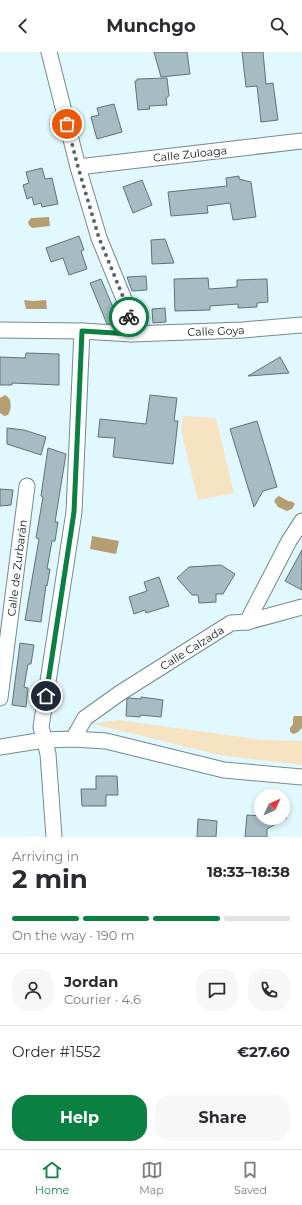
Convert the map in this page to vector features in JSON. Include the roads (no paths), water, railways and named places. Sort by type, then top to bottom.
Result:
[{"type":"street","points":[[49,52],[78,167],[99,238],[128,309],[131,334]]},
{"type":"street","name":"Calle Zuloaga","points":[[78,167],[302,142]]},
{"type":"street","name":"Calle Goya","points":[[0,330],[82,331],[131,334],[243,330],[302,325]]},
{"type":"street","points":[[54,837],[48,754],[41,727],[74,512],[82,331]]},
{"type":"street","name":"Calle de Zurbarán","points":[[0,698],[27,486]]},
{"type":"street","points":[[246,622],[289,540],[302,521]]},
{"type":"street","name":"Calle Calzada","points":[[73,739],[85,718],[120,693],[231,624],[246,622],[302,607]]},
{"type":"street","points":[[0,747],[44,740],[73,739],[106,741],[224,770],[302,776]]}]
